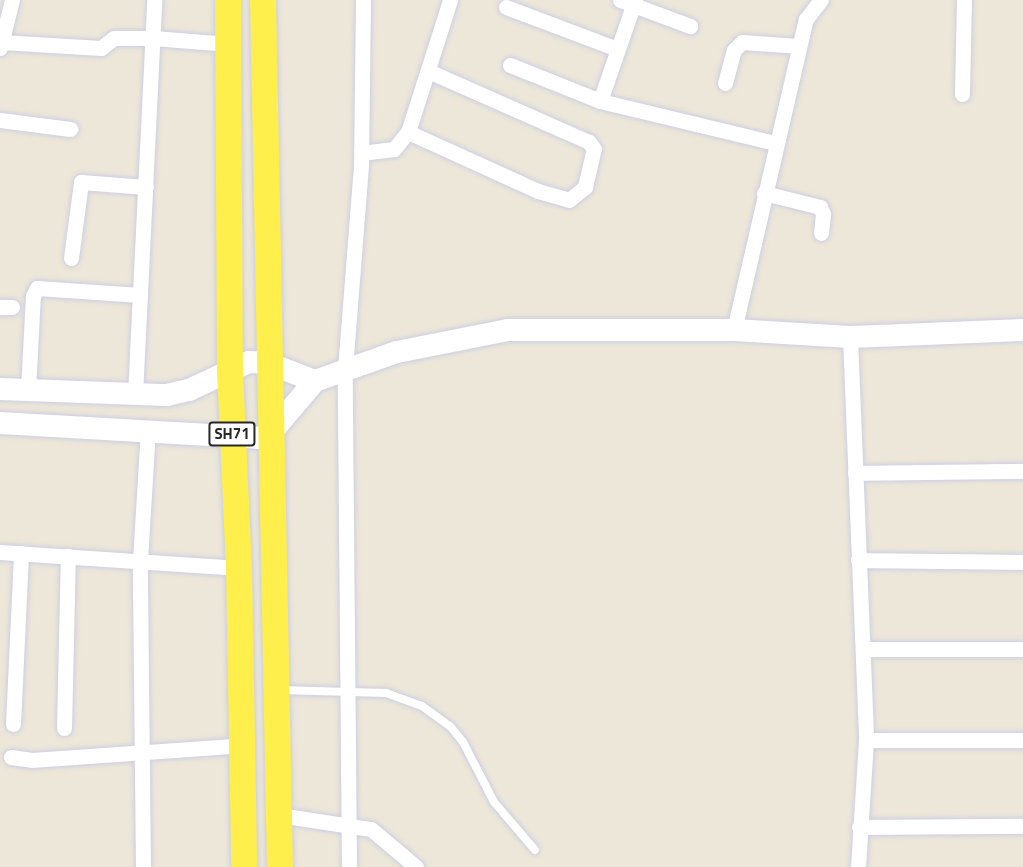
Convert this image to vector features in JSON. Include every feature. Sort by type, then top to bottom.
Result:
[{"type":"main road","name":"SH71","points":[[228,0],[230,371],[244,745],[244,867]]},
{"type":"main road","name":"SH71","points":[[263,0],[269,435],[280,867]]},
{"type":"street","points":[[12,0],[1,45],[100,48],[114,38],[153,38],[229,44]]},
{"type":"street","points":[[135,395],[154,0]]},
{"type":"street","points":[[349,867],[345,369],[361,153],[363,0]]},
{"type":"street","points":[[361,153],[394,149],[408,132],[450,0]]},
{"type":"street","points":[[734,330],[799,46],[809,10],[821,0]]},
{"type":"street","points":[[962,94],[964,0]]},
{"type":"street","points":[[600,101],[630,2],[690,26]]},
{"type":"street","points":[[506,7],[617,49]]},
{"type":"street","points":[[724,83],[734,50],[742,42],[799,46]]},
{"type":"street","points":[[510,65],[600,101],[775,143]]},
{"type":"street","points":[[408,132],[538,191],[569,200],[585,187],[594,149],[589,142],[428,71]]},
{"type":"street","points":[[0,120],[70,129]]},
{"type":"street","points":[[70,258],[81,182],[146,188]]},
{"type":"street","points":[[764,193],[820,207],[823,214],[821,233]]},
{"type":"street","points":[[28,390],[33,296],[37,288],[140,295]]},
{"type":"street","points":[[0,423],[233,438],[269,435],[315,381],[397,351],[508,330],[734,330],[850,337],[1023,330]]},
{"type":"street","points":[[850,337],[866,740],[858,867]]},
{"type":"street","points":[[0,389],[135,395],[189,390],[249,362],[268,363],[315,381]]},
{"type":"street","points":[[143,867],[144,750],[140,560],[148,431]]},
{"type":"street","points":[[855,473],[1023,471]]},
{"type":"street","points":[[0,552],[239,568]]},
{"type":"street","points":[[13,724],[21,553]]},
{"type":"street","points":[[64,728],[68,556]]},
{"type":"street","points":[[858,560],[1023,562]]},
{"type":"street","points":[[863,649],[1023,649]]},
{"type":"street","points":[[866,740],[1023,740]]},
{"type":"street","points":[[11,756],[32,760],[144,750],[244,745]]},
{"type":"street","points":[[279,815],[349,823],[378,833],[416,867]]},
{"type":"street","points":[[859,827],[1022,826]]},
{"type":"lane","points":[[276,690],[400,696],[450,726],[474,756],[494,802],[535,850]]}]
